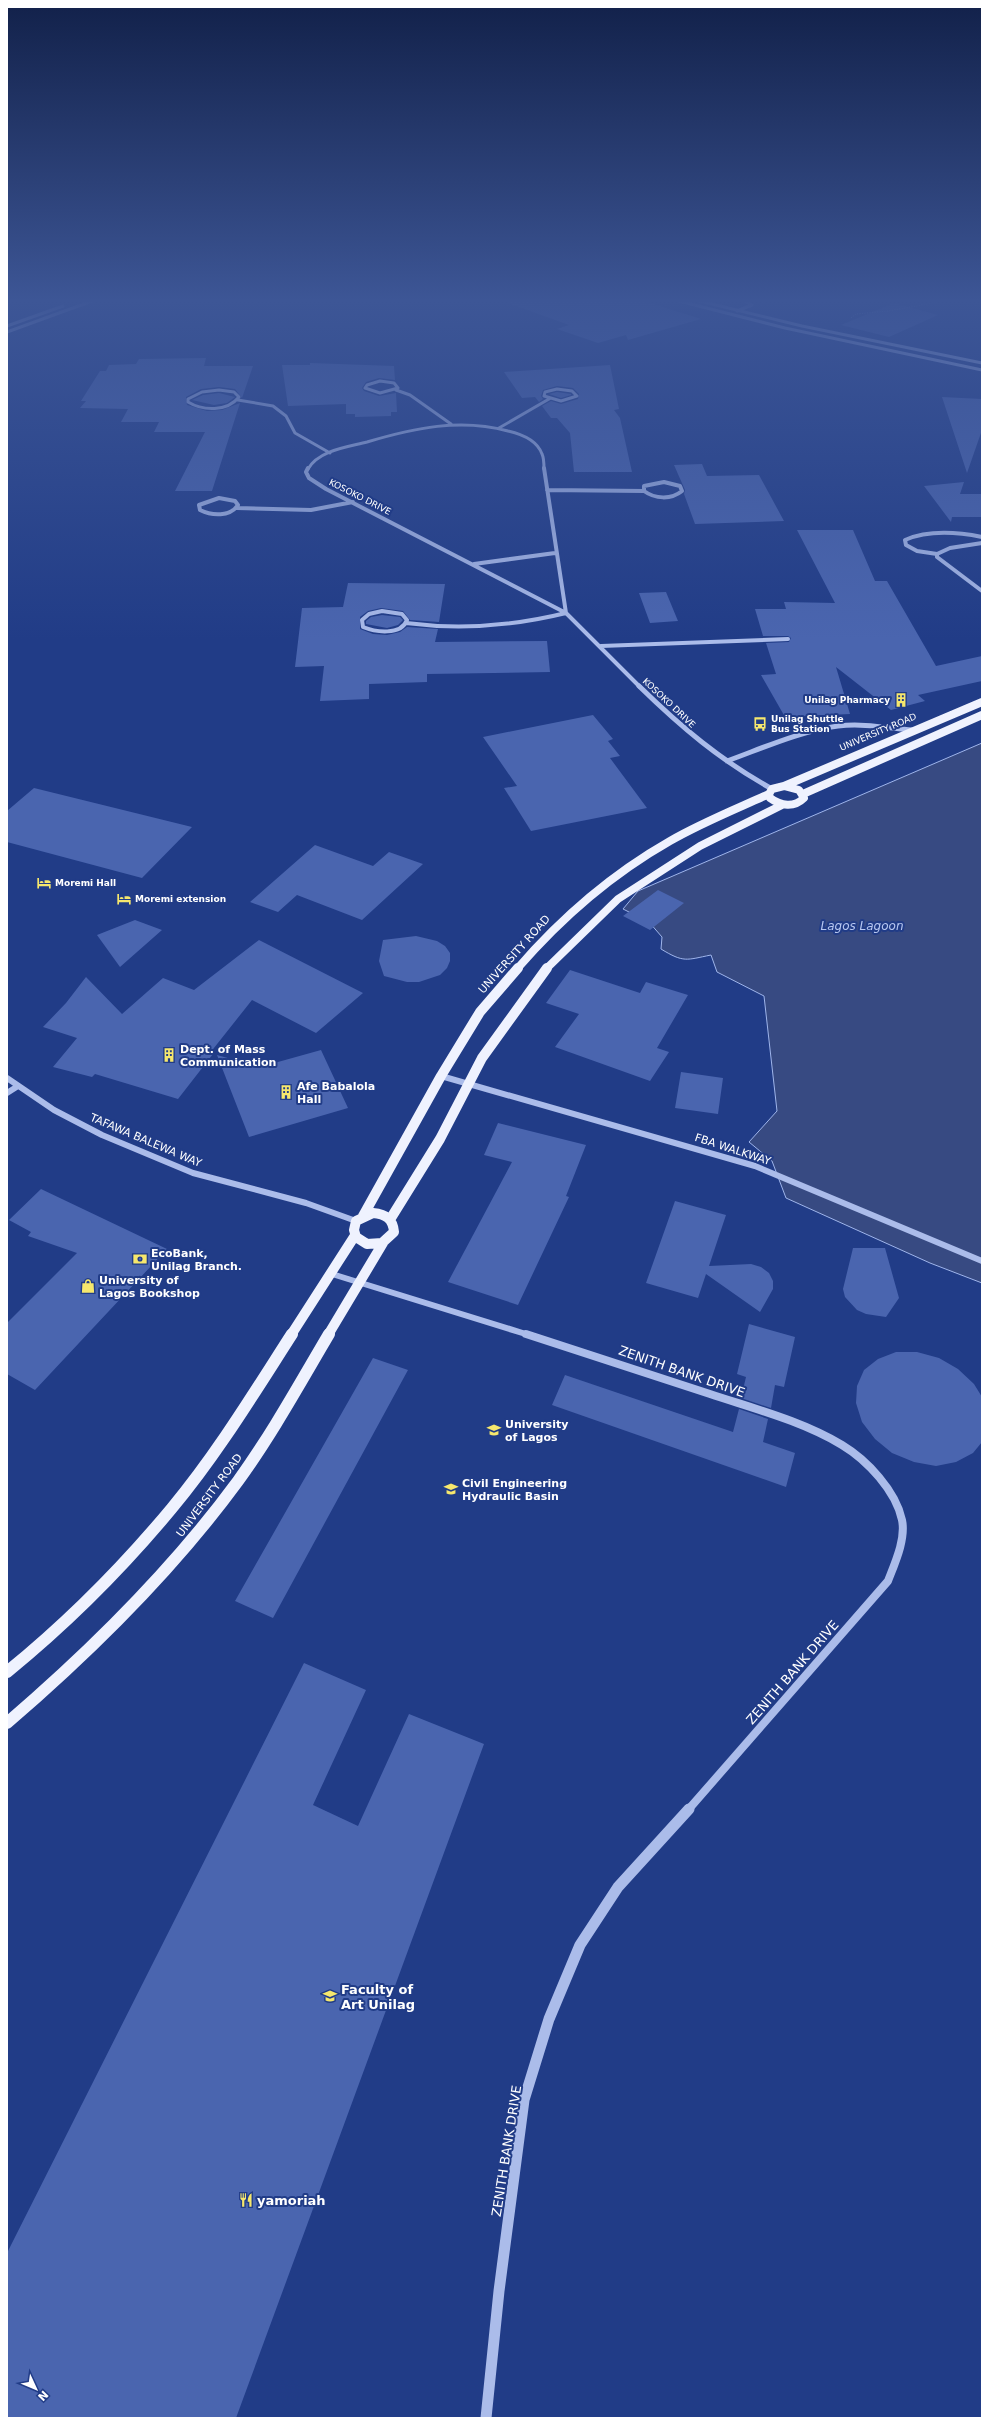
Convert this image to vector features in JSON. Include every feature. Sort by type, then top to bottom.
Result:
[{"type":"main road","name":"UNIVERSITY ROAD","points":[[360,1218],[441,1076],[480,1012],[522,963],[564,918],[615,875],[670,840],[771,791],[912,730],[982,702]]},
{"type":"main road","points":[[803,794],[982,715]]},
{"type":"main road","points":[[784,786],[799,790],[803,794]]},
{"type":"main road","points":[[771,791],[770,798],[782,805]]},
{"type":"main road","points":[[391,1218],[440,1139],[482,1058],[541,975],[586,928],[618,899],[700,846],[782,805],[796,805],[804,798],[803,794]]},
{"type":"main road","points":[[373,1213],[383,1214],[391,1218],[394,1225],[394,1232],[383,1243],[372,1245],[361,1243],[354,1237],[353,1229],[360,1218],[373,1213]]},
{"type":"main road","name":"UNIVERSITY ROAD","points":[[7,1672],[28,1655],[106,1580],[172,1508],[231,1428],[332,1274],[354,1237]]},
{"type":"main road","name":"UNIVERSITY ROAD","points":[[7,1723],[45,1691],[117,1623],[182,1552],[239,1480],[361,1282],[383,1243]]},
{"type":"street","points":[[285,414],[291,421],[295,433],[330,452]]},
{"type":"street","points":[[437,414],[451,424]]},
{"type":"street","points":[[499,428],[524,414]]},
{"type":"street","name":"KOSOKO DRIVE","points":[[566,613],[555,553],[542,454],[537,444],[529,438],[499,428],[470,424],[451,424],[402,431],[330,452],[317,458],[309,464],[306,472],[309,478],[566,613],[601,646],[680,726],[726,761],[771,791]]},
{"type":"street","points":[[547,490],[644,491],[651,495],[664,497],[676,495],[682,491],[680,486],[664,482],[648,484],[644,486],[644,491]]},
{"type":"street","points":[[237,508],[238,503],[235,501],[218,498],[202,503],[199,508],[203,512],[215,514],[229,513],[237,508],[315,511],[336,508],[353,502]]},
{"type":"street","points":[[982,537],[942,533],[911,537],[905,540],[906,545],[917,551],[937,554],[950,548],[982,543]]},
{"type":"street","points":[[474,564],[555,553]]},
{"type":"street","points":[[937,554],[937,557],[947,567],[982,591]]},
{"type":"street","points":[[406,624],[405,617],[402,614],[389,611],[369,614],[362,620],[361,623],[368,629],[382,632],[398,630],[406,624],[459,628],[533,622],[566,613]]},
{"type":"street","points":[[601,646],[788,640]]},
{"type":"street","points":[[726,761],[809,732],[839,726],[875,726],[912,730]]},
{"type":"street","name":"FBA WALKWAY","points":[[441,1076],[755,1166],[982,1260]]},
{"type":"street","name":"TAFAWA BALEWA WAY","points":[[7,1078],[54,1110],[102,1135],[193,1174],[360,1218]]},
{"type":"street","points":[[7,1093],[18,1086]]},
{"type":"street","name":"ZENITH BANK DRIVE","points":[[332,1274],[515,1329],[759,1411],[822,1434],[858,1456],[890,1493],[902,1520],[898,1553],[888,1581],[725,1770],[618,1887],[580,1945],[549,2019],[524,2100],[499,2291],[486,2418]]},
{"type":"water","name":"Lagos Lagoon","points":[[982,743],[982,1283],[930,1263],[786,1198],[772,1161],[749,1142],[777,1111],[764,996],[717,972],[711,955],[685,959],[675,957],[661,949],[662,937],[649,922],[623,909],[638,891]]},
{"type":"building","points":[[125,414],[236,414],[212,491],[175,491],[205,432],[154,432],[159,422],[121,422]]},
{"type":"building","points":[[355,414],[391,414],[391,416],[355,417]]},
{"type":"building","points":[[548,414],[617,414],[620,418],[632,472],[574,472],[570,433],[557,418],[551,418]]},
{"type":"building","points":[[948,414],[982,414],[982,430],[967,473]]},
{"type":"building","points":[[702,464],[707,476],[759,475],[784,521],[695,524],[684,494],[685,490],[674,465]]},
{"type":"building","points":[[964,482],[960,494],[982,494],[982,517],[952,517],[951,522],[924,486]]},
{"type":"building","points":[[797,530],[853,530],[875,581],[887,581],[936,666],[982,656],[982,681],[918,695],[925,701],[891,710],[836,667],[850,714],[785,717],[761,675],[776,674],[766,643],[789,642],[791,638],[788,636],[763,636],[755,609],[786,609],[784,602],[835,603]]},
{"type":"building","points":[[348,583],[445,584],[439,622],[410,620],[403,611],[381,608],[368,611],[360,617],[360,629],[373,634],[387,635],[400,632],[407,627],[438,629],[435,642],[547,641],[550,672],[427,674],[427,682],[369,684],[369,699],[320,701],[324,666],[295,667],[302,608],[343,607]]},
{"type":"building","points":[[666,592],[678,621],[650,623],[639,593]]},
{"type":"building","points":[[382,615],[400,617],[403,620],[398,625],[387,628],[366,624],[366,621],[371,617]]},
{"type":"building","points":[[593,715],[613,739],[608,741],[620,756],[610,758],[647,808],[531,831],[504,788],[517,786],[483,737]]},
{"type":"building","points":[[34,788],[192,827],[142,878],[7,842],[7,811]]},
{"type":"building","points":[[315,845],[373,866],[389,852],[423,864],[362,920],[297,895],[278,912],[250,902]]},
{"type":"building","points":[[658,890],[684,903],[650,930],[623,916]]},
{"type":"building","points":[[135,920],[162,930],[120,967],[97,935]]},
{"type":"building","points":[[416,936],[437,941],[445,946],[450,953],[450,961],[447,968],[440,975],[419,982],[407,982],[384,976],[379,961],[383,940]]},
{"type":"building","points":[[259,940],[363,993],[316,1033],[252,1000],[210,1053],[213,1054],[178,1099],[95,1074],[92,1077],[53,1067],[77,1038],[43,1027],[66,1003],[86,977],[122,1014],[163,978],[194,990]]},
{"type":"building","points":[[570,970],[640,993],[646,982],[688,995],[657,1048],[669,1052],[650,1081],[555,1047],[579,1014],[546,1003]]},
{"type":"building","name":"Afe Babalola Hall","points":[[321,1050],[348,1108],[249,1137],[217,1055],[260,1067]]},
{"type":"building","points":[[681,1072],[723,1078],[718,1114],[675,1108]]},
{"type":"building","points":[[498,1123],[586,1145],[566,1196],[569,1197],[518,1305],[448,1282],[512,1162],[484,1155]]},
{"type":"building","name":"University of Lagos Bookshop","points":[[41,1189],[167,1249],[35,1390],[7,1374],[7,1323],[77,1253],[28,1236],[31,1232],[9,1220]]},
{"type":"building","points":[[675,1201],[726,1215],[709,1266],[751,1264],[761,1267],[769,1273],[773,1281],[773,1289],[760,1312],[706,1274],[698,1298],[646,1283]]},
{"type":"building","points":[[853,1248],[885,1248],[899,1298],[886,1317],[866,1314],[857,1310],[845,1297],[843,1289]]},
{"type":"building","points":[[749,1324],[795,1337],[784,1387],[775,1385],[771,1408],[741,1398],[746,1377],[737,1374]]},
{"type":"building","points":[[896,1352],[917,1352],[939,1358],[958,1369],[974,1384],[982,1397],[982,1442],[973,1453],[956,1462],[936,1466],[914,1462],[892,1453],[875,1439],[862,1422],[856,1403],[857,1386],[864,1370],[878,1359]]},
{"type":"building","points":[[373,1358],[408,1370],[273,1618],[235,1601]]},
{"type":"building","points":[[565,1375],[733,1432],[739,1409],[768,1419],[763,1442],[795,1453],[786,1487],[552,1405]]},
{"type":"building","points":[[304,1663],[366,1690],[313,1805],[358,1826],[409,1714],[484,1744],[236,2418],[7,2418],[7,2253]]},
{"type":"place","name":"Unilag Pharmacy","points":[[901,700]]},
{"type":"place","name":"Unilag Shuttle Bus Station","points":[[760,724]]},
{"type":"place","name":"Moremi Hall","points":[[44,883]]},
{"type":"place","name":"Moremi extension","points":[[124,899]]},
{"type":"place","name":"Dept. of Mass Communication","points":[[169,1055]]},
{"type":"place","name":"Afe Babalola Hall","points":[[286,1092]]},
{"type":"place","name":"EcoBank, Unilag Branch.","points":[[140,1259]]},
{"type":"place","name":"University of Lagos Bookshop","points":[[88,1286]]},
{"type":"place","name":"University of Lagos","points":[[494,1430]]},
{"type":"place","name":"Civil Engineering Hydraulic Basin","points":[[451,1489]]},
{"type":"place","name":"Faculty of Art Unilag","points":[[330,1996]]},
{"type":"place","name":"yamoriah","points":[[246,2200]]}]
